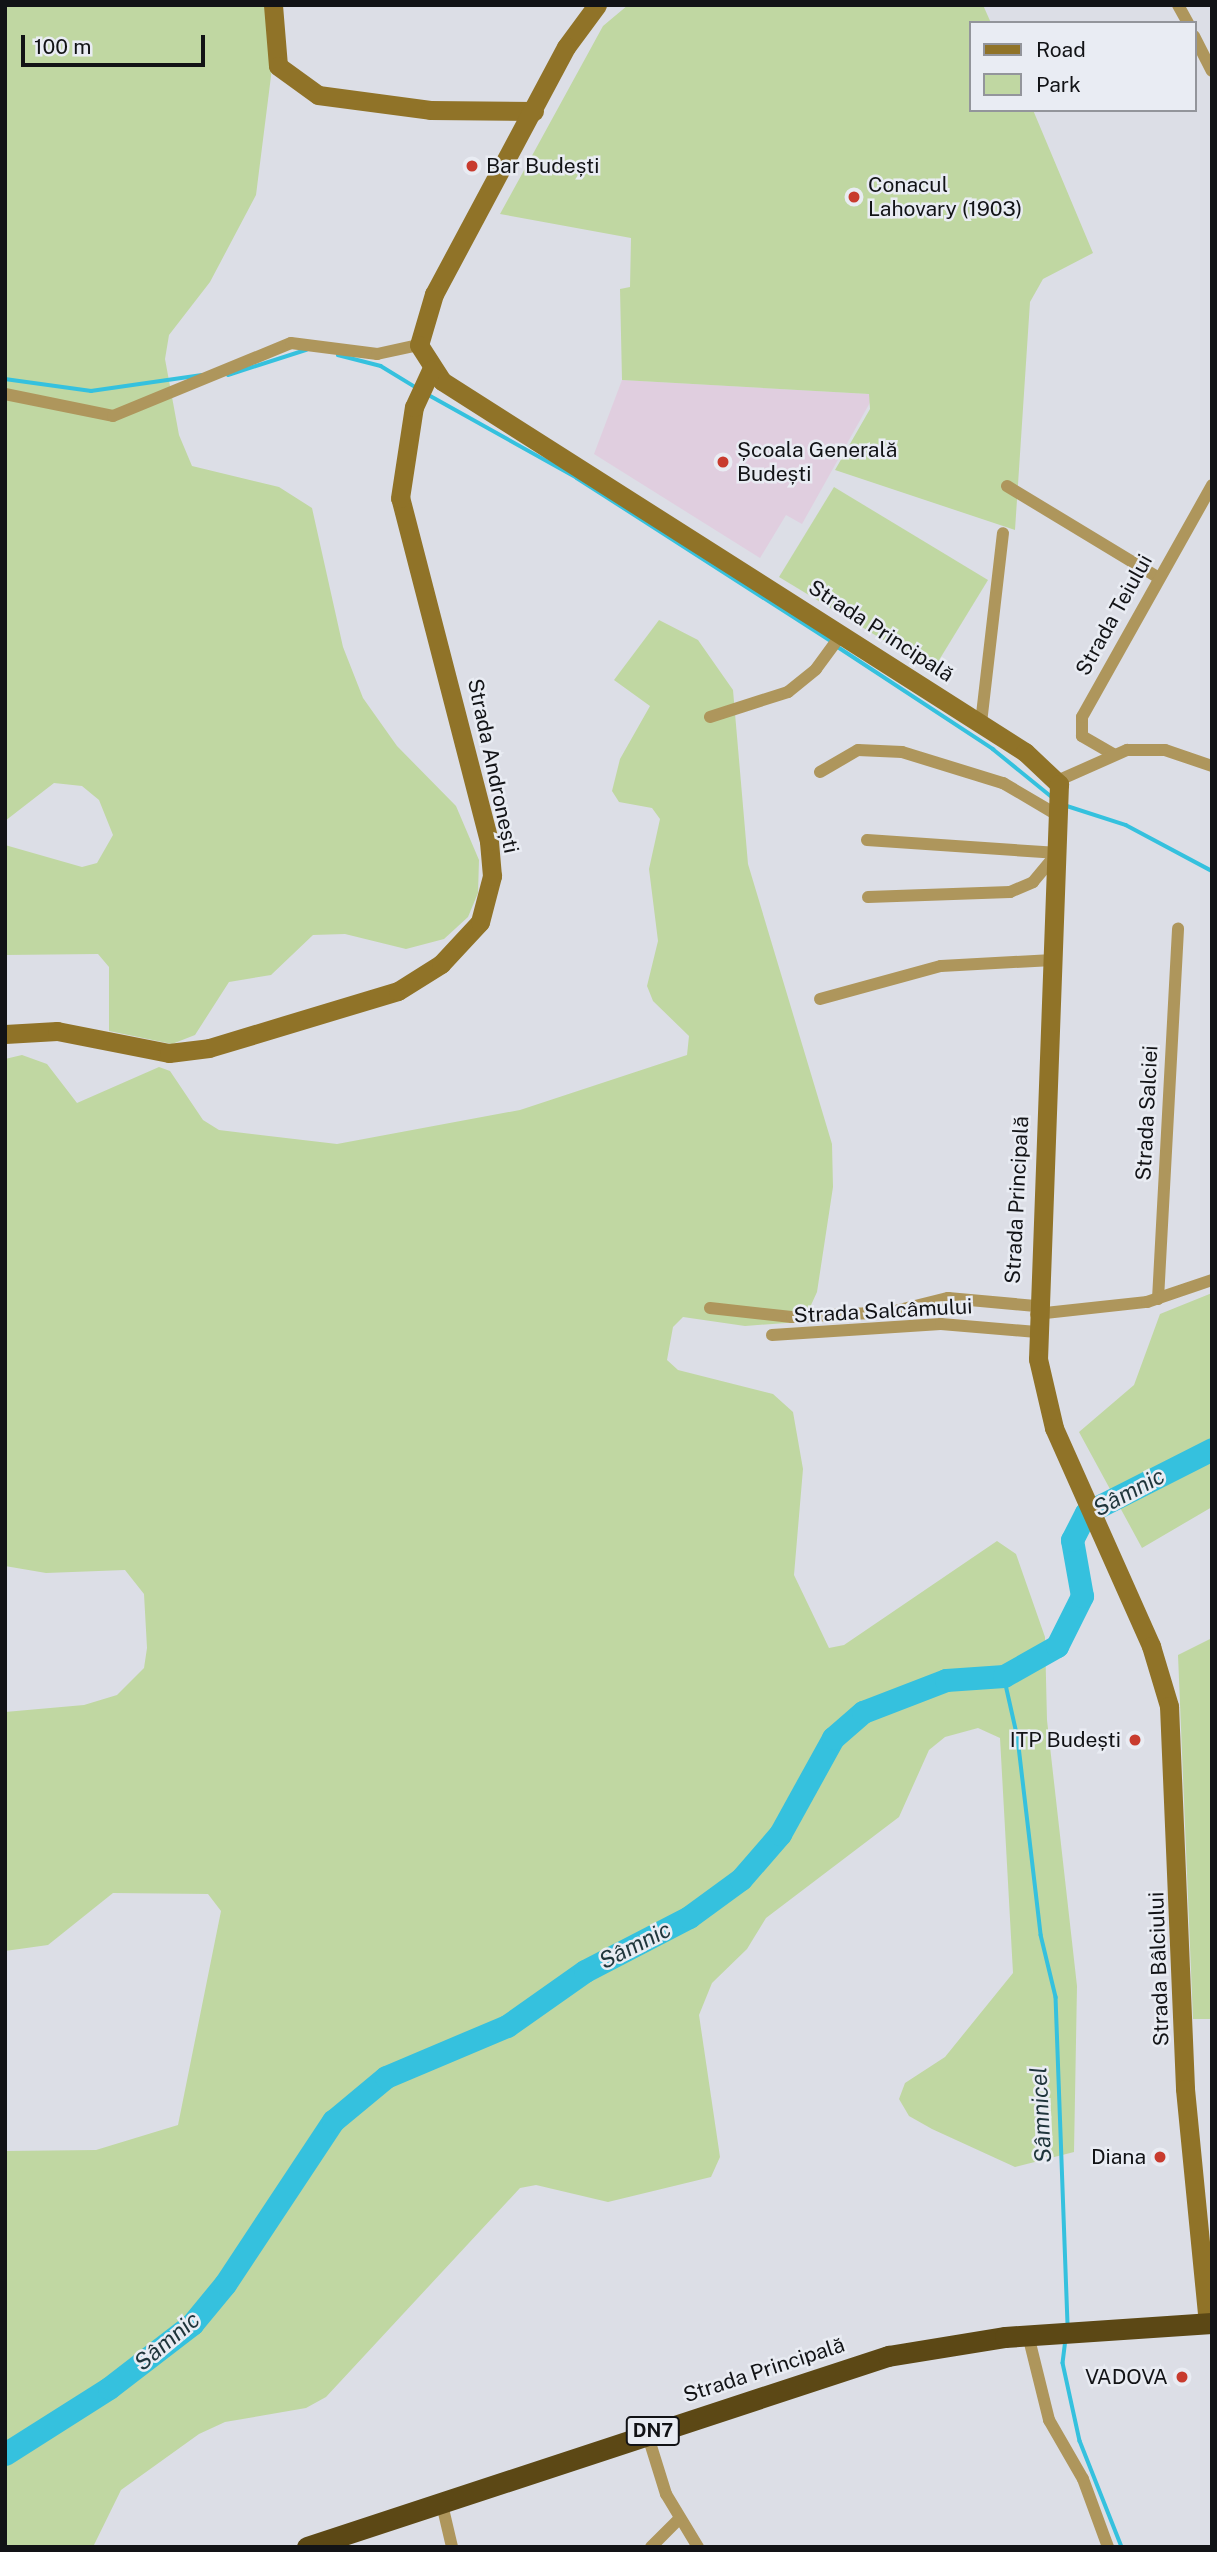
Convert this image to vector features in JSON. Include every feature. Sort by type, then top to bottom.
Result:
[{"type":"highway","name":"Strada Principală","points":[[307,2547],[441,2500],[888,2356],[1028,2335],[1104,2328],[1210,2324]]},
{"type":"main road","points":[[273,5],[278,65],[318,95],[430,110],[534,111]]},
{"type":"main road","points":[[425,381],[419,345],[433,294],[534,111],[566,47],[597,5]]},
{"type":"main road","name":"Strada Principală","points":[[425,381],[836,641],[983,718],[1058,785],[1059,853],[1036,1317],[1047,1409],[1076,1478]]},
{"type":"main road","name":"Strada Andronești","points":[[5,1034],[57,1031],[169,1054],[209,1048],[398,991],[441,964],[480,922],[492,876],[489,841],[445,654],[401,510],[401,471],[425,381]]},
{"type":"main road","name":"Strada Bâlciului","points":[[1076,1478],[1139,1618],[1163,1680],[1173,1735],[1185,2089],[1210,2324]]},
{"type":"street","points":[[1178,5],[1187,21]]},
{"type":"street","points":[[1196,40],[1212,71]]},
{"type":"street","points":[[5,394],[113,416],[136,411],[194,379],[291,343],[377,354],[419,345]]},
{"type":"street","name":"Strada Teiului","points":[[1113,754],[1082,736],[1080,723],[1157,577],[1212,485]]},
{"type":"street","points":[[1007,486],[1157,577]]},
{"type":"street","points":[[983,718],[1003,533]]},
{"type":"street","points":[[710,717],[788,692],[836,641]]},
{"type":"street","points":[[820,772],[858,750],[902,752],[1003,783],[1060,813]]},
{"type":"street","points":[[1058,785],[1113,754],[1165,750],[1212,766]]},
{"type":"street","points":[[867,841],[1059,853]]},
{"type":"street","points":[[868,897],[1010,892],[1033,882],[1059,853]]},
{"type":"street","name":"Strada Salciei","points":[[1158,1299],[1178,929]]},
{"type":"street","points":[[820,999],[942,966],[1053,960]]},
{"type":"street","points":[[710,1308],[792,1317],[891,1312],[948,1297],[1036,1317],[1158,1299],[1212,1280]]},
{"type":"street","name":"Strada Salcâmului","points":[[772,1335],[1036,1317]]},
{"type":"street","points":[[1028,2335],[1049,2420],[1083,2479],[1108,2547]]},
{"type":"street","points":[[647,2433],[678,2521],[698,2547]]},
{"type":"street","points":[[441,2500],[453,2547]]},
{"type":"street","points":[[651,2547],[678,2521]]},
{"type":"shaded area","name":"Școala Generală Budești","points":[[622,380],[869,394],[872,399],[802,524],[786,515],[760,558],[594,454]]},
{"type":"green space","points":[[5,5],[280,5],[256,195],[210,282],[169,335],[165,359],[179,435],[192,466],[279,487],[312,508],[343,647],[363,698],[397,746],[456,806],[479,860],[478,893],[468,917],[444,939],[406,949],[345,934],[313,935],[271,975],[229,982],[195,1035],[172,1044],[109,1031],[109,967],[98,954],[5,955],[5,845],[82,867],[97,863],[113,835],[99,800],[82,786],[54,783],[5,821]]},
{"type":"green space","points":[[628,5],[983,5],[990,21],[968,21],[968,112],[1034,112],[1093,253],[1043,279],[1030,302],[1015,530],[835,470],[870,409],[869,394],[622,380],[620,289],[630,287],[631,238],[500,214],[603,26]]},
{"type":"green space","points":[[834,487],[988,580],[933,670],[779,577]]},
{"type":"green space","points":[[659,620],[698,640],[733,690],[748,864],[832,1144],[833,1187],[817,1292],[806,1316],[800,1322],[745,1326],[683,1317],[673,1327],[667,1360],[678,1370],[773,1394],[793,1412],[803,1469],[794,1575],[829,1648],[844,1645],[997,1541],[1016,1554],[1045,1637],[1047,1720],[1077,1986],[1074,2152],[1015,2167],[909,2116],[899,2099],[905,2083],[945,2057],[1013,1973],[1000,1738],[978,1728],[945,1737],[929,1750],[899,1817],[766,1918],[747,1949],[712,1983],[699,2015],[720,2157],[711,2177],[608,2202],[536,2185],[520,2188],[326,2397],[306,2408],[225,2422],[199,2434],[121,2490],[93,2547],[5,2547],[5,2151],[96,2150],[178,2125],[221,1911],[208,1894],[113,1893],[48,1945],[5,1951],[5,1712],[84,1705],[117,1695],[144,1668],[147,1648],[144,1594],[125,1570],[46,1573],[5,1566],[5,1059],[22,1055],[47,1064],[77,1103],[159,1067],[170,1071],[203,1120],[219,1130],[337,1144],[520,1110],[687,1055],[689,1036],[653,1001],[647,986],[658,941],[649,869],[660,819],[652,808],[619,802],[612,791],[620,759],[650,706],[614,680]]},
{"type":"green space","points":[[1212,1293],[1212,1507],[1142,1548],[1079,1432],[1134,1385],[1160,1314]]},
{"type":"green space","points":[[1212,1638],[1212,2019],[1193,2019],[1178,1655]]},
{"type":"waterway","points":[[228,375],[306,350]]},
{"type":"waterway","points":[[338,355],[381,366],[417,388]]},
{"type":"waterway","points":[[5,379],[91,391],[202,375]]},
{"type":"waterway","points":[[427,394],[577,478],[832,642]]},
{"type":"waterway","points":[[838,647],[993,749],[1052,797]]},
{"type":"waterway","points":[[1064,805],[1126,825],[1212,871]]},
{"type":"waterway","name":"Sâmnic","points":[[5,2454],[109,2388],[192,2324],[225,2284],[333,2121],[386,2077],[507,2026],[585,1971],[689,1917],[741,1879],[780,1834],[833,1738],[863,1712],[946,1680],[1004,1676],[1057,1646],[1082,1596],[1072,1540],[1086,1513],[1212,1449]]},
{"type":"waterway","name":"Sâmnicel","points":[[1004,1676],[1018,1738],[1041,1935],[1056,1997],[1068,2324]]},
{"type":"waterway","name":"Sâmnicel","points":[[1066,2339],[1063,2363],[1080,2441],[1122,2547]]},
{"type":"place","name":"Bar Budești","points":[[472,166]]},
{"type":"place","name":"Conacul Lahovary (1903)","points":[[854,197]]},
{"type":"place","name":"Școala Generală Budești","points":[[723,462]]},
{"type":"place","name":"ITP Budești","points":[[1135,1740]]},
{"type":"place","name":"Diana","points":[[1160,2157]]},
{"type":"place","name":"VADOVA","points":[[1182,2377]]}]
